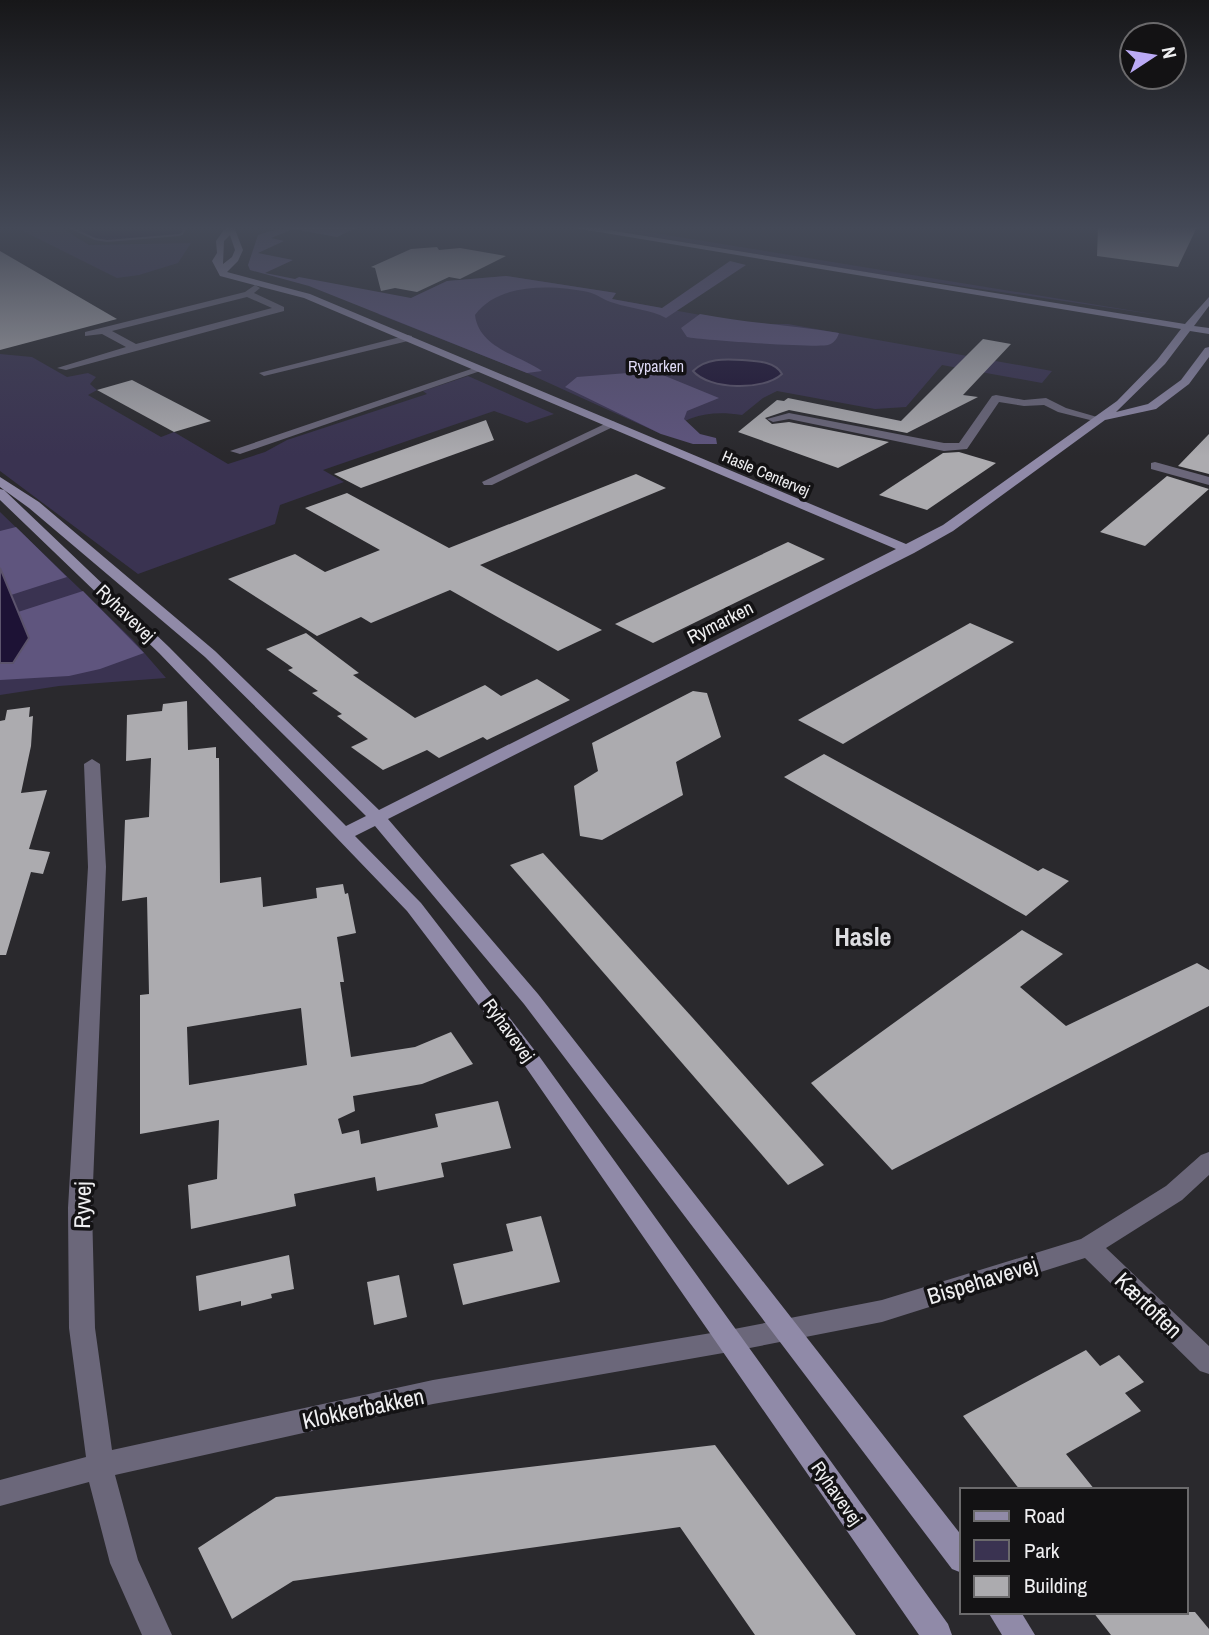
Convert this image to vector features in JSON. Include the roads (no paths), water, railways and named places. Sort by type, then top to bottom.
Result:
[{"type":"street","points":[[89,334],[210,303]]},
{"type":"street","points":[[62,368],[281,309],[268,303]]},
{"type":"street","name":"Hasle Centervej","points":[[325,303],[909,550]]},
{"type":"street","points":[[1038,303],[1209,331]]},
{"type":"street","points":[[1106,303],[1172,314]]},
{"type":"street","name":"Rymarken","points":[[344,834],[909,550],[981,507],[1121,403],[1161,362],[1206,303]]},
{"type":"street","points":[[1184,316],[1209,320]]},
{"type":"street","points":[[102,330],[135,348]]},
{"type":"street","points":[[264,373],[408,338]]},
{"type":"street","name":"Rymarken","points":[[773,419],[789,416],[944,447],[963,446],[996,398],[1024,402],[1046,401],[1062,410],[1098,419],[1152,407],[1185,382],[1209,350]]},
{"type":"street","points":[[236,451],[481,369]]},
{"type":"street","points":[[488,482],[611,424]]},
{"type":"street","points":[[1155,467],[1209,481]]},
{"type":"street","name":"Ryhavevej","points":[[0,481],[34,505],[210,654],[377,817],[531,999],[960,1556]]},
{"type":"street","name":"Ryhavevej","points":[[0,493],[164,650],[222,713],[414,907],[497,1012],[937,1635]]},
{"type":"street","name":"Ryvej","points":[[92,764],[97,867],[80,1208],[82,1328],[99,1466],[124,1563],[157,1635]]},
{"type":"street","name":"Bispehavevej","points":[[729,1341],[882,1311],[1088,1247],[1174,1193],[1209,1161]]},
{"type":"street","name":"Kærtoften","points":[[1088,1247],[1209,1363]]},
{"type":"street","name":"Klokkerbakken","points":[[0,1493],[99,1466],[433,1392],[729,1341]]},
{"type":"street","points":[[1004,1614],[1020,1635]]},
{"type":"district","name":"Hasle","points":[[863,936]]},
{"type":"park label","name":"Ryparken","points":[[656,366]]}]
